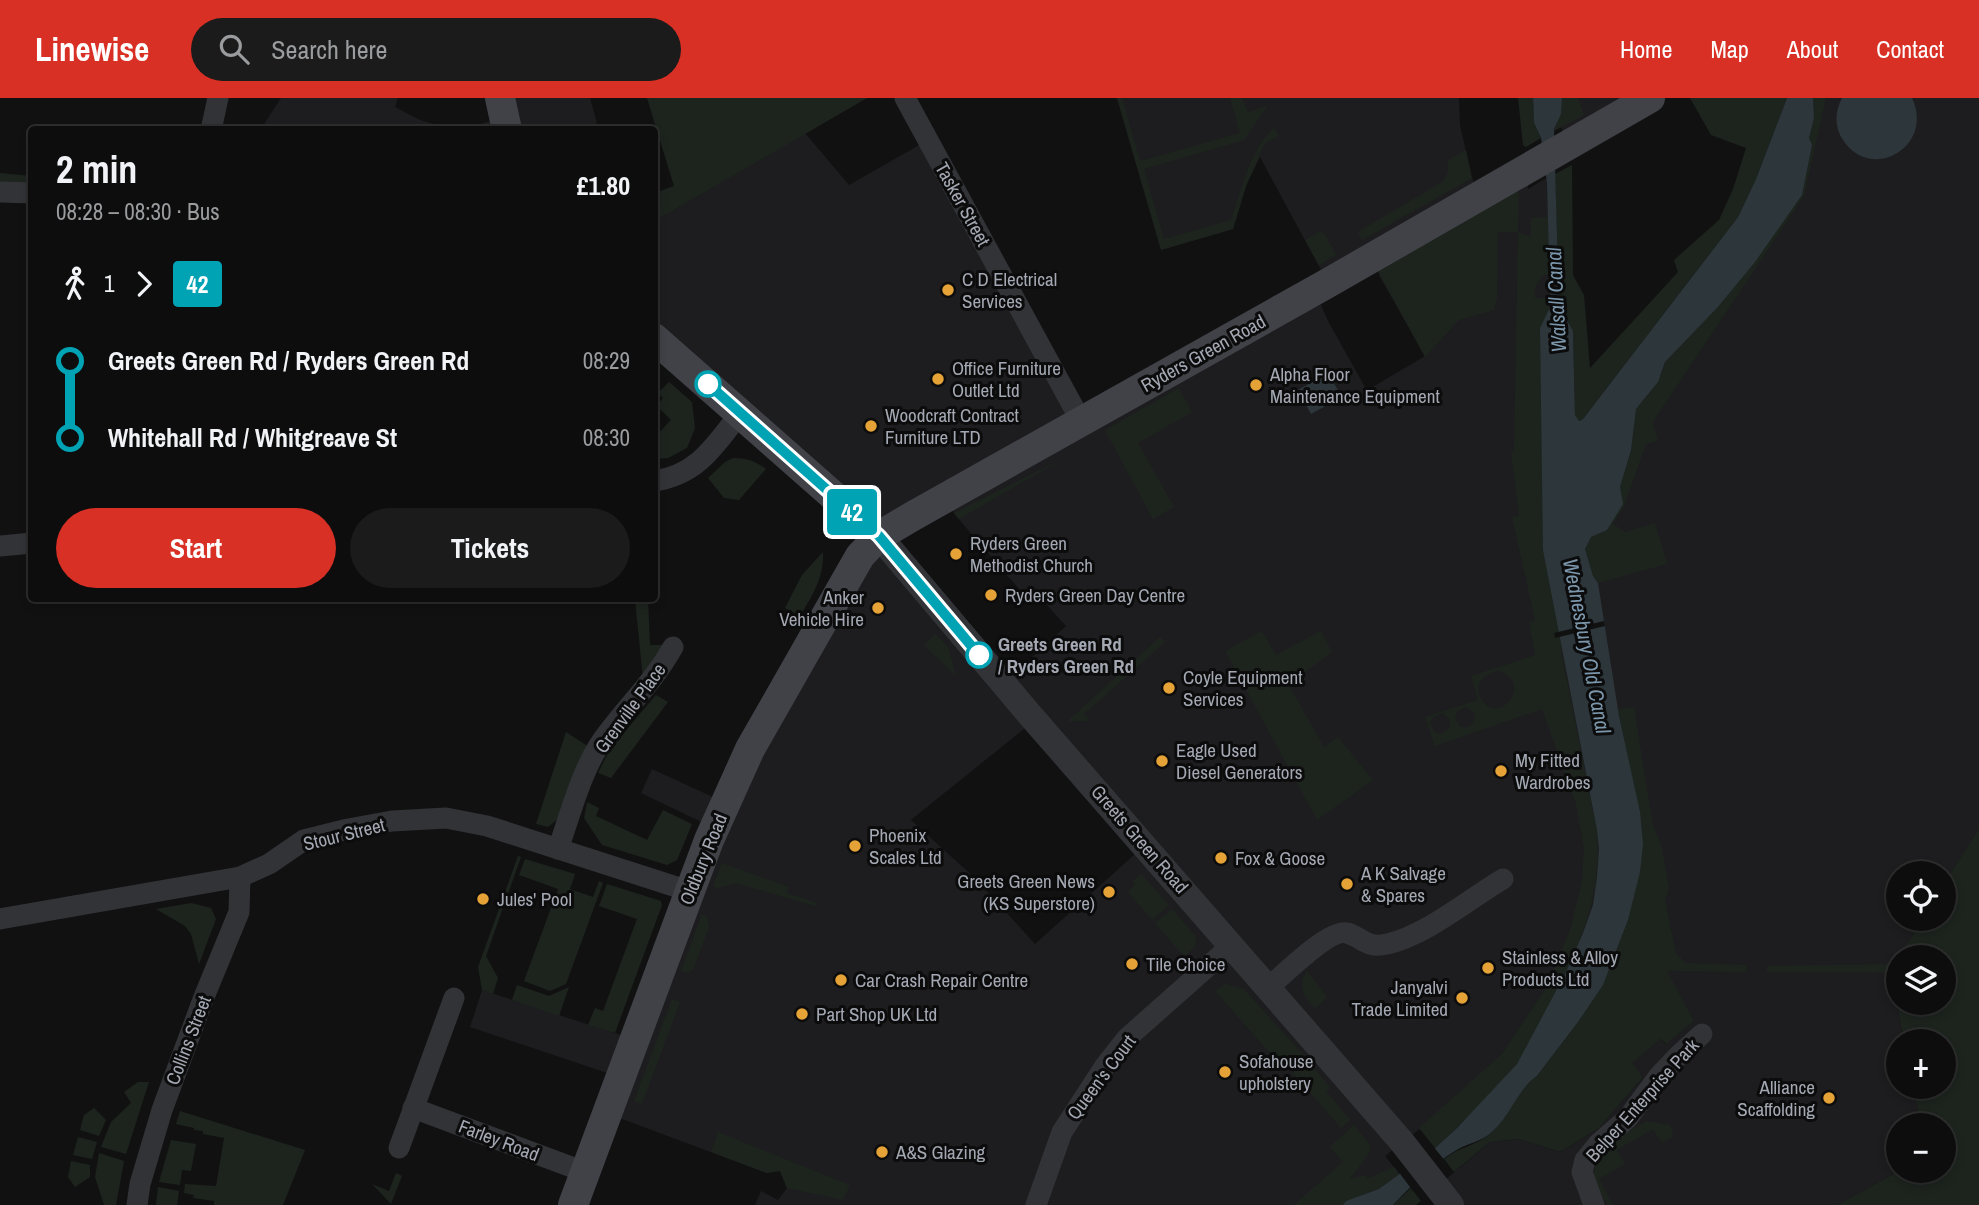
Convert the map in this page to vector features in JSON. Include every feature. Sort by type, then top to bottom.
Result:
[{"type":"main road","points":[[500,98],[506,126]]},
{"type":"main road","name":"Ryders Green Road","points":[[879,536],[1650,98]]},
{"type":"main road","points":[[658,341],[879,536]]},
{"type":"main road","name":"Oldbury Road","points":[[573,1205],[709,840],[755,740],[844,580],[860,556],[879,536]]},
{"type":"street","points":[[212,126],[218,98]]},
{"type":"street","name":"Tasker Street","points":[[905,98],[1081,421]]},
{"type":"street","points":[[0,192],[28,193]]},
{"type":"street","points":[[658,480],[679,476],[692,469],[741,412]]},
{"type":"street","name":"Greets Green Road","points":[[879,536],[1030,715],[1402,1142],[1444,1195]]},
{"type":"street","points":[[0,546],[28,543]]},
{"type":"street","name":"Grenville Place","points":[[558,849],[583,780],[603,740],[660,671],[673,647]]},
{"type":"street","name":"Stour Street","points":[[0,919],[240,877],[270,864],[304,840],[392,821],[446,818],[487,826],[689,891]]},
{"type":"street","name":"Collins Street","points":[[137,1205],[140,1184],[162,1110],[239,912],[240,877]]},
{"type":"street","points":[[1269,987],[1309,953],[1338,933],[1348,933],[1367,944],[1385,945],[1461,907],[1503,879]]},
{"type":"street","name":"Queen's Court","points":[[1036,1205],[1062,1132],[1105,1066],[1127,1038],[1233,945]]},
{"type":"street","points":[[399,1148],[454,998]]},
{"type":"street","name":"Belper Enterprise Park","points":[[1594,1205],[1582,1171],[1585,1160],[1598,1144],[1628,1118],[1659,1076],[1702,1034]]},
{"type":"street","name":"Farley Road","points":[[413,1108],[585,1172]]},
{"type":"shaded area","points":[[281,98],[398,98],[395,107],[420,120],[441,126],[263,126]]},
{"type":"shaded area","points":[[500,98],[590,98],[597,123],[589,126],[473,126],[504,117]]},
{"type":"shaded area","points":[[647,98],[867,98],[658,219],[658,192],[674,186],[658,126],[656,126]]},
{"type":"shaded area","points":[[1117,98],[1459,98],[1460,125],[1472,178],[1480,195],[1527,168],[1528,189],[1550,176],[1569,500],[1760,217],[1797,98],[1979,98],[1979,828],[1956,865],[1956,861],[1886,861],[1886,931],[1916,931],[1907,945],[1886,945],[1886,1015],[1899,1015],[1902,1029],[1886,1029],[1886,1099],[1916,1099],[1918,1113],[1886,1113],[1886,1178],[1837,1205],[1451,1205],[1438,1186],[1490,1142],[1519,1139],[1560,1152],[1599,1128],[1643,1077],[1631,1063],[1661,1039],[1665,1044],[1694,1021],[1566,1015],[1385,1156],[1404,1179],[1368,1205],[755,1205],[761,1191],[778,1200],[787,1188],[780,1171],[767,1173],[606,1113],[619,1077],[470,1027],[482,990],[633,1039],[714,828],[641,793],[652,769],[726,803],[879,536],[658,341],[658,219],[805,133],[849,185],[928,140],[1081,421],[1315,291],[1328,321],[1365,387],[1371,388],[1425,356],[1380,277],[1373,258],[1328,283],[1260,157],[1246,186],[1233,229],[1161,250]],"holes":[[[944,498],[956,516],[1026,597],[1034,591],[1066,626],[1004,683],[879,536]],[[1035,720],[1145,845],[1035,944],[976,879],[911,820]]]},
{"type":"shaded area","points":[[1117,98],[1122,98],[1140,161],[1240,133],[1230,98],[1242,98],[1248,113],[1268,105],[1244,140],[1144,169],[1164,239],[1231,220],[1252,159],[1274,127],[1279,136],[1265,143],[1246,186],[1233,229],[1161,250]]},
{"type":"shaded area","points":[[1518,98],[1533,98],[1534,123],[1541,138],[1526,147],[1523,145]]},
{"type":"shaded area","points":[[1548,98],[1650,98],[1561,149],[1562,127],[1550,133]]},
{"type":"shaded area","points":[[1562,98],[1578,98],[1584,115],[1554,131],[1561,113]]},
{"type":"shaded area","points":[[1690,98],[1787,98],[1756,179],[1738,217],[1583,419],[1578,421],[1575,415],[1573,331],[1559,305],[1555,174],[1572,165],[1573,275],[1584,295],[1590,368],[1678,272],[1674,260],[1719,220],[1733,189],[1746,148],[1711,135]]},
{"type":"shaded area","points":[[1813,98],[1826,98],[1804,196],[1656,417],[1653,424],[1658,441],[1646,444],[1624,506],[1613,524],[1625,532],[1655,523],[1667,564],[1598,583],[1593,576],[1585,549],[1591,537],[1607,530],[1622,504],[1620,487],[1631,450],[1636,409],[1651,391],[1663,371],[1665,362],[1717,308],[1802,195],[1812,145],[1809,138],[1814,118]]},
{"type":"shaded area","points":[[1466,150],[1472,178],[1362,240],[1358,232],[1442,182],[1448,173],[1448,160]]},
{"type":"shaded area","points":[[0,173],[28,176],[28,186],[0,182]]},
{"type":"shaded area","points":[[1513,187],[1519,191],[1518,232],[1498,232],[1497,298],[1494,310],[1459,320],[1425,357],[1378,271]]},
{"type":"shaded area","points":[[1548,217],[1549,274],[1539,280],[1535,294],[1535,298],[1550,298],[1551,305],[1540,328],[1542,415],[1562,656],[1597,830],[1596,880],[1592,903],[1577,947],[1525,1052],[1499,1086],[1435,1148],[1419,1128],[1502,1054],[1546,988],[1571,927],[1582,880],[1584,848],[1576,804],[1542,709],[1435,746],[1425,717],[1478,700],[1471,676],[1535,655],[1529,622],[1535,620],[1512,517],[1519,516],[1511,452],[1514,450],[1518,232],[1531,237],[1531,218]],"holes":[[[1498,671],[1509,676],[1514,684],[1514,692],[1511,700],[1504,706],[1488,707],[1481,699],[1479,685],[1484,677]],[[1466,707],[1474,713],[1471,725],[1459,726],[1455,717],[1457,711]],[[1442,713],[1450,722],[1449,729],[1441,734],[1434,732],[1430,723],[1433,717]]]},
{"type":"shaded area","points":[[1319,232],[1324,233],[1336,255],[1319,265],[1305,240]]},
{"type":"shaded area","points":[[669,382],[692,402],[695,428],[687,448],[668,458],[658,459],[658,434],[671,420],[658,407],[663,398],[658,393]]},
{"type":"shaded area","points":[[1179,388],[1192,412],[1138,443],[1174,507],[1153,519],[1105,430]]},
{"type":"shaded area","points":[[1066,457],[959,519],[954,513]]},
{"type":"shaded area","points":[[733,458],[751,460],[766,469],[739,500],[724,498],[708,478]]},
{"type":"shaded area","points":[[823,552],[820,578],[800,616],[785,608],[802,575]]},
{"type":"shaded area","points":[[635,602],[648,602],[650,645],[664,645],[643,679]]},
{"type":"shaded area","points":[[1262,631],[1276,655],[1321,631],[1332,652],[1288,684],[1324,747],[1338,737],[1373,780],[1317,820],[1225,651]]},
{"type":"shaded area","points":[[935,634],[948,647],[956,676],[924,645]]},
{"type":"shaded area","points":[[1160,637],[1165,642],[1084,714],[1090,721],[1068,721]]},
{"type":"shaded area","points":[[656,695],[668,702],[611,778],[598,773],[610,749]]},
{"type":"shaded area","points":[[1634,707],[1653,826],[1661,843],[1669,888],[1665,901],[1676,953],[1685,963],[1746,965],[1746,972],[1667,971],[1694,1021],[1666,1044],[1661,1039],[1632,1063],[1643,1077],[1599,1128],[1560,1152],[1519,1139],[1490,1142],[1454,1172],[1444,1159],[1492,1132],[1578,1022],[1603,985],[1628,921],[1642,829],[1618,709]]},
{"type":"shaded area","points":[[566,732],[589,747],[557,820],[548,827],[536,824]]},
{"type":"shaded area","points":[[587,802],[599,808],[596,816],[647,840],[663,810],[692,824],[677,860],[667,865],[602,845],[584,818]]},
{"type":"shaded area","points":[[1979,828],[1979,1205],[1837,1205],[1886,1178],[1886,1183],[1956,1183],[1956,1113],[1918,1113],[1916,1099],[1956,1099],[1956,1029],[1902,1029],[1899,1015],[1956,1015],[1956,945],[1907,945],[1915,931],[1956,931],[1956,865]]},
{"type":"shaded area","points":[[518,856],[521,857],[486,956],[498,978],[493,994],[482,990],[478,967]]},
{"type":"shaded area","points":[[525,859],[575,874],[570,889],[593,897],[599,881],[603,883],[566,984],[550,991],[524,981],[558,889],[519,875]]},
{"type":"shaded area","points":[[722,863],[789,887],[787,893],[817,903],[815,906],[735,883],[718,888],[713,886]]},
{"type":"shaded area","points":[[1141,874],[1169,905],[1152,920],[1128,892],[1135,884],[1133,881]]},
{"type":"shaded area","points":[[607,884],[661,901],[662,905],[615,1033],[588,1025],[595,1008],[603,1011],[637,919],[599,906]]},
{"type":"shaded area","points":[[191,903],[211,908],[216,919],[199,964],[191,934],[185,926],[156,909]]},
{"type":"shaded area","points":[[1172,909],[1196,937],[1195,947],[1184,956],[1155,923]]},
{"type":"shaded area","points":[[702,914],[707,917],[709,927],[693,970],[687,973],[681,971]]},
{"type":"shaded area","points":[[1886,964],[1886,972],[1767,972],[1767,966]]},
{"type":"shaded area","points":[[1307,971],[1327,997],[1315,1009],[1303,991],[1302,981]]},
{"type":"shaded area","points":[[1225,984],[1244,989],[1304,1056],[1290,1070],[1286,1066],[1283,1068],[1215,991]]},
{"type":"shaded area","points":[[517,985],[549,996],[569,987],[559,1016],[512,1000]]},
{"type":"shaded area","points":[[672,999],[680,1002],[642,1104],[634,1101]]},
{"type":"shaded area","points":[[1307,1061],[1330,1087],[1326,1091],[1350,1120],[1341,1128],[1293,1073]]},
{"type":"shaded area","points":[[138,1082],[149,1082],[126,1154],[101,1147],[111,1122],[131,1103],[124,1092]]},
{"type":"shaded area","points":[[94,1108],[106,1120],[99,1136],[80,1130],[84,1115]]},
{"type":"shaded area","points":[[180,1111],[305,1150],[283,1205],[214,1205],[214,1201],[193,1198],[194,1195],[184,1193],[185,1184],[216,1186],[224,1138],[176,1124]]},
{"type":"shaded area","points":[[1646,1121],[1670,1125],[1672,1137],[1662,1143],[1653,1129],[1617,1150],[1625,1164],[1599,1179],[1613,1205],[1608,1205],[1596,1183],[1595,1167],[1606,1151]]},
{"type":"shaded area","points":[[1354,1125],[1371,1146],[1369,1153],[1349,1180],[1364,1175],[1368,1178],[1394,1167],[1399,1174],[1379,1189],[1346,1201],[1343,1205],[1294,1205],[1343,1162],[1330,1147]]},
{"type":"shaded area","points":[[718,1132],[850,1185],[843,1200],[787,1188],[780,1171],[767,1173],[711,1152]]},
{"type":"shaded area","points":[[78,1137],[97,1142],[92,1159],[73,1155]]},
{"type":"shaded area","points":[[171,1140],[196,1144],[191,1171],[182,1170],[180,1185],[159,1182]]},
{"type":"shaded area","points":[[99,1153],[124,1161],[116,1205],[104,1205],[95,1177]]},
{"type":"shaded area","points":[[71,1161],[90,1165],[90,1177],[75,1187],[68,1177]]},
{"type":"shaded area","points":[[396,1173],[402,1176],[391,1204],[372,1184],[389,1191]]},
{"type":"shaded area","points":[[158,1187],[179,1191],[177,1205],[156,1205]]},
{"type":"shaded area","points":[[1411,1188],[1421,1201],[1416,1205],[1393,1205]]},
{"type":"water","points":[[1533,98],[1562,98],[1561,114],[1554,129],[1559,305],[1573,331],[1575,415],[1579,421],[1738,217],[1756,179],[1787,98],[1813,98],[1814,118],[1809,138],[1812,145],[1802,195],[1755,262],[1717,308],[1665,362],[1658,382],[1636,409],[1631,450],[1620,487],[1623,504],[1607,530],[1591,537],[1585,549],[1593,576],[1598,583],[1619,716],[1640,812],[1643,844],[1640,872],[1628,920],[1603,985],[1537,1076],[1524,1088],[1505,1118],[1489,1135],[1438,1162],[1393,1205],[1343,1205],[1346,1201],[1379,1189],[1435,1148],[1517,1064],[1565,974],[1593,905],[1599,849],[1597,830],[1543,550],[1540,328],[1551,305],[1547,183],[1541,138],[1534,123]]},
{"type":"water","points":[[1842,98],[1912,98],[1917,116],[1915,131],[1908,144],[1897,154],[1883,159],[1855,153],[1838,130],[1837,114]]},
{"type":"water","points":[[1328,373],[1342,397],[1311,414],[1298,390]]},
{"type":"pier","points":[[1604,621],[1605,626],[1555,638],[1554,633]]},
{"type":"pier","points":[[1432,1145],[1446,1162],[1413,1191],[1398,1171]]},
{"type":"bus line","name":"42","points":[[708,384],[879,536],[979,655]]},
{"type":"place","name":"C D Electrical Services","points":[[948,290]]},
{"type":"place","name":"Office Furniture Outlet Ltd","points":[[938,379]]},
{"type":"place","name":"Alpha Floor Maintenance Equipment","points":[[1256,385]]},
{"type":"place","name":"Woodcraft Contract Furniture LTD","points":[[871,426]]},
{"type":"place","name":"Ryders Green Methodist Church","points":[[956,554]]},
{"type":"place","name":"Ryders Green Day Centre","points":[[991,595]]},
{"type":"place","name":"Anker Vehicle Hire","points":[[878,608]]},
{"type":"place","name":"Greets Green Rd / Ryders Green Rd","points":[[979,655]]},
{"type":"place","name":"Coyle Equipment Services","points":[[1169,688]]},
{"type":"place","name":"Eagle Used Diesel Generators","points":[[1162,761]]},
{"type":"place","name":"My Fitted Wardrobes","points":[[1501,771]]},
{"type":"place","name":"Phoenix Scales Ltd","points":[[855,846]]},
{"type":"place","name":"Fox & Goose","points":[[1221,858]]},
{"type":"place","name":"A K Salvage & Spares","points":[[1347,884]]},
{"type":"place","name":"Greets Green News (KS Superstore)","points":[[1109,892]]},
{"type":"place","name":"Jules' Pool","points":[[483,899]]},
{"type":"place","name":"Tile Choice","points":[[1132,964]]},
{"type":"place","name":"Stainless & Alloy Products Ltd","points":[[1488,968]]},
{"type":"place","name":"Car Crash Repair Centre","points":[[841,980]]},
{"type":"place","name":"Janyalvi Trade Limited","points":[[1462,998]]},
{"type":"place","name":"Part Shop UK Ltd","points":[[802,1014]]},
{"type":"place","name":"Sofahouse upholstery","points":[[1225,1072]]},
{"type":"place","name":"Alliance Scaffolding","points":[[1829,1098]]},
{"type":"place","name":"A&S Glazing","points":[[882,1152]]},
{"type":"water label","name":"Walsall Canal","points":[[1556,300]]},
{"type":"water label","name":"Wednesbury Old Canal","points":[[1587,646]]}]
